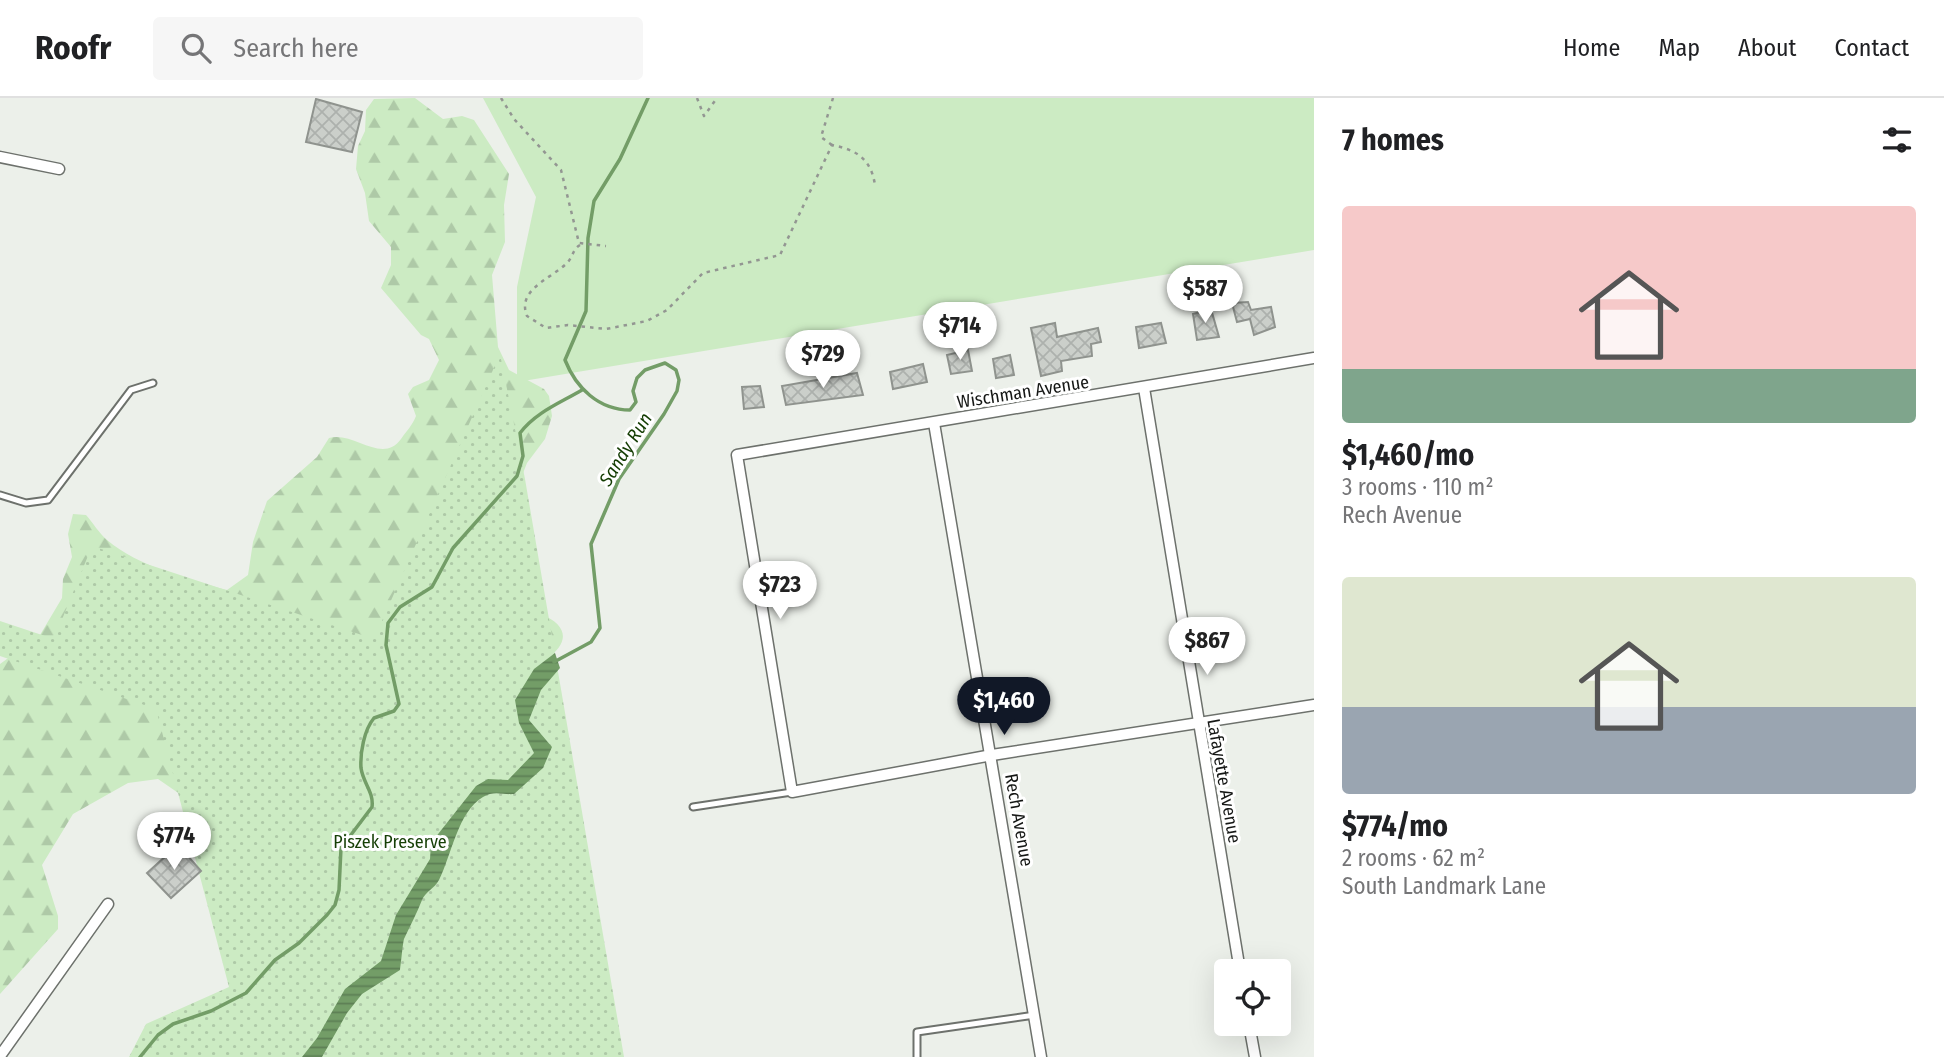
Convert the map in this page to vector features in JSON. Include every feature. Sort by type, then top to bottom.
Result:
[{"type":"street","points":[[0,157],[59,169]]},
{"type":"street","name":"Wischman Avenue","points":[[792,792],[737,454],[1314,358]]},
{"type":"street","name":"Lafayette Avenue","points":[[1144,388],[1238,959]]},
{"type":"street","name":"Rech Avenue","points":[[934,423],[1041,1057]]},
{"type":"street","points":[[792,792],[992,755],[1314,705]]},
{"type":"street","points":[[0,1056],[108,904]]},
{"type":"street","points":[[1251,1036],[1255,1057]]},
{"type":"lane","points":[[0,495],[26,503],[48,499],[131,390],[153,383]]},
{"type":"lane","points":[[693,807],[792,792]]},
{"type":"lane","points":[[917,1057],[917,1032],[1035,1015]]},
{"type":"path","points":[[501,98],[514,119],[561,170],[582,245]]},
{"type":"path","points":[[697,98],[704,116],[717,98]]},
{"type":"path","points":[[833,98],[821,136],[832,145],[850,148],[862,155],[875,186]]},
{"type":"path","points":[[582,245],[566,263],[533,289],[525,304],[527,316],[541,326],[555,328],[568,326],[593,329],[647,321],[667,310],[703,273],[780,255],[832,145]]},
{"type":"path","points":[[582,245],[606,246]]},
{"type":"green space","points":[[415,98],[443,119],[462,116],[474,120],[509,174],[504,205],[505,242],[492,275],[498,347],[509,370],[544,389],[549,396],[552,416],[545,439],[527,463],[516,491],[541,614],[561,629],[562,641],[545,660],[187,799],[158,779],[128,783],[73,814],[42,865],[58,916],[58,929],[0,994],[0,664],[40,635],[62,598],[63,579],[72,557],[68,534],[73,514],[86,515],[107,540],[134,558],[227,590],[248,575],[253,542],[267,501],[317,457],[329,438],[338,437],[385,449],[401,439],[416,416],[408,394],[413,387],[429,380],[439,360],[429,339],[421,335],[381,288],[391,265],[391,247],[369,221],[365,193],[356,169],[358,146],[365,131],[366,110],[374,99]]},
{"type":"green space","points":[[483,98],[1314,98],[1314,250],[517,382],[517,287],[536,197]]},
{"type":"green space","name":"Piszek Preserve","points":[[500,354],[525,479],[624,1057],[129,1057],[146,1024],[229,987],[156,709],[0,656],[0,621],[54,639],[92,546],[374,639]]},
{"type":"shaded area","points":[[555,653],[560,668],[541,690],[529,720],[552,747],[543,768],[514,794],[491,794],[474,804],[461,823],[439,880],[423,897],[404,939],[400,970],[362,994],[347,1013],[322,1057],[302,1057],[317,1038],[345,989],[381,961],[396,915],[430,859],[431,843],[476,786],[488,779],[508,780],[534,753],[519,723],[515,700],[534,669]]},
{"type":"building","points":[[316,99],[362,112],[352,152],[306,142]]},
{"type":"building","points":[[1248,302],[1251,310],[1271,307],[1275,327],[1254,335],[1250,319],[1237,322],[1232,303]]},
{"type":"building","points":[[1211,309],[1219,337],[1197,340],[1193,314]]},
{"type":"building","points":[[1055,323],[1057,337],[1098,328],[1101,342],[1091,344],[1092,356],[1061,361],[1062,371],[1041,376],[1031,328]]},
{"type":"building","points":[[1161,323],[1166,343],[1139,348],[1136,327]]},
{"type":"building","points":[[968,350],[972,371],[951,374],[947,355]]},
{"type":"building","points":[[1010,355],[1014,375],[996,378],[993,359]]},
{"type":"building","points":[[923,364],[927,382],[893,389],[890,372]]},
{"type":"building","points":[[857,373],[863,395],[786,405],[782,386]]},
{"type":"building","points":[[760,386],[764,407],[744,409],[742,387]]},
{"type":"building","points":[[178,845],[201,871],[171,898],[147,873]]},
{"type":"waterway","name":"Sandy Run","points":[[554,662],[591,642],[600,628],[591,544],[619,479],[664,414],[677,391],[679,380],[676,370],[665,363],[645,370],[637,378],[633,391],[636,402],[630,410],[619,409],[590,396],[575,380],[565,360],[586,311],[588,238],[594,201],[620,159],[648,98]]},
{"type":"waterway","points":[[140,1057],[158,1035],[173,1024],[211,1011],[246,993],[275,960],[299,943],[335,905],[339,890],[341,848],[372,807],[361,768],[365,735],[374,718],[394,711],[399,704],[386,645],[388,623],[400,607],[432,587],[453,548],[517,476],[523,456],[520,433],[541,414],[582,390]]}]
